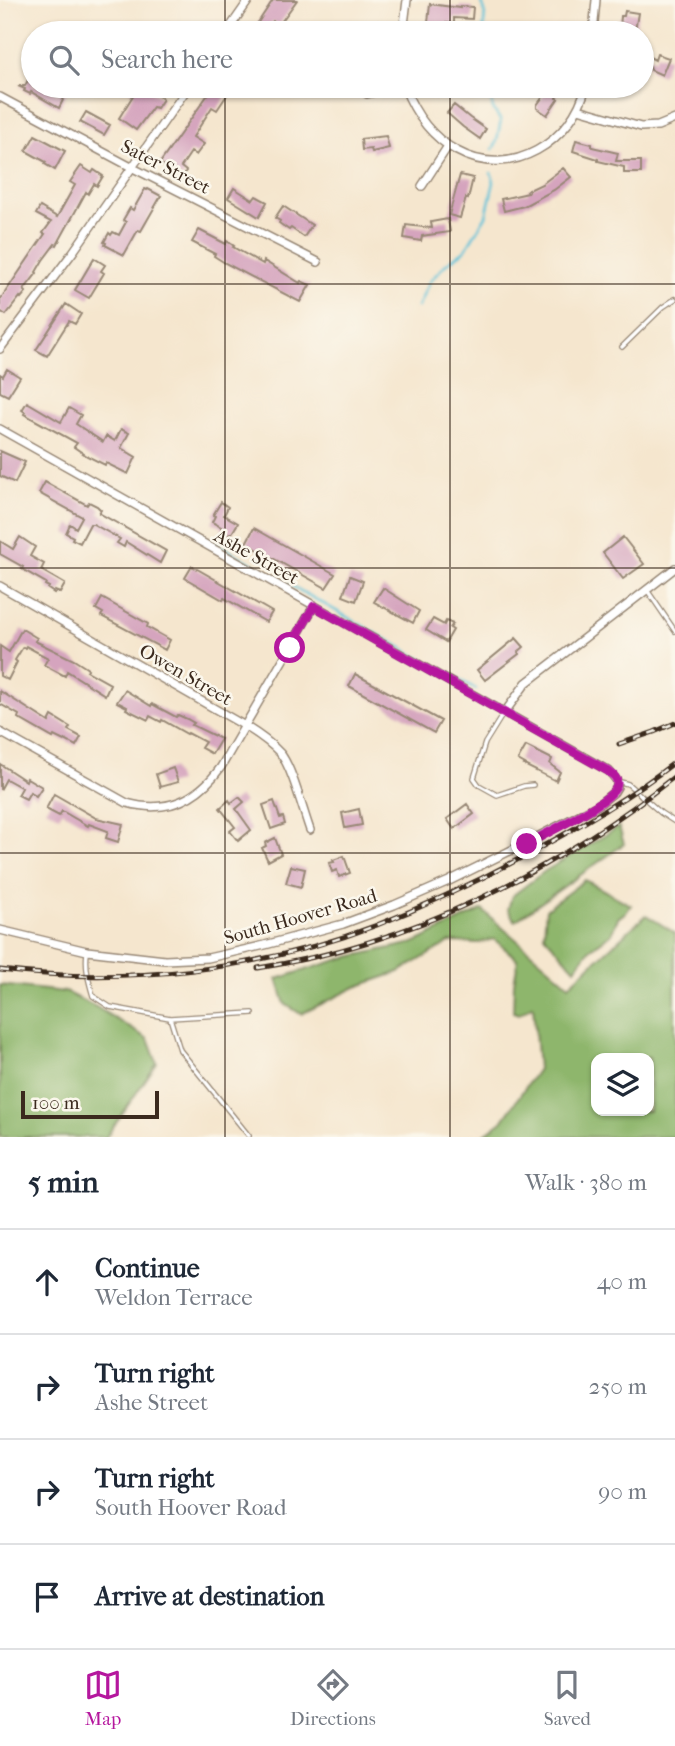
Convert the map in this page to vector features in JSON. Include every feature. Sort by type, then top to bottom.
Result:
[{"type":"street","points":[[234,21],[249,0]]},
{"type":"street","points":[[404,21],[407,0]]},
{"type":"street","points":[[594,21],[596,0]]},
{"type":"street","name":"Sater Street","points":[[0,97],[318,262]]},
{"type":"street","points":[[0,349],[73,252],[181,98]]},
{"type":"street","points":[[410,98],[417,113],[434,134],[449,146],[460,153],[482,160],[501,161],[514,160],[533,153],[554,139],[567,127],[582,98]]},
{"type":"street","points":[[578,109],[641,128],[658,126],[675,119]]},
{"type":"street","points":[[422,186],[449,146]]},
{"type":"street","name":"Ashe Street","points":[[0,429],[505,712],[608,771],[618,781]]},
{"type":"street","points":[[505,712],[526,683],[675,568]]},
{"type":"street","name":"Owen Street","points":[[0,586],[269,741],[284,758],[310,830]]},
{"type":"street","points":[[0,732],[114,797],[141,807],[164,806],[185,799],[205,786],[221,767],[314,606]]},
{"type":"street","name":"South Hoover Road","points":[[0,930],[87,951],[165,960],[208,958],[265,945],[343,924],[421,893],[555,829],[606,799],[617,787],[618,781]]},
{"type":"lane","points":[[622,347],[663,307],[675,299]]},
{"type":"lane","points":[[647,590],[675,631]]},
{"type":"lane","points":[[505,712],[485,743],[474,778],[479,785],[497,795],[533,785]]},
{"type":"lane","name":"Ashe Street","points":[[618,781],[628,784],[675,822]]},
{"type":"lane","points":[[87,951],[86,969],[93,996],[110,1007],[170,1018],[253,1013]]},
{"type":"lane","points":[[170,1018],[180,1050],[249,1136]]},
{"type":"green space","points":[[619,827],[624,844],[515,921],[508,909],[512,896],[545,871]]},
{"type":"green space","points":[[585,880],[631,905],[618,918],[611,934],[590,949],[575,969],[544,935],[546,909]]},
{"type":"green space","points":[[482,910],[569,985],[646,915],[675,933],[675,1137],[481,1137],[502,1121],[538,1069],[533,1005],[519,1014],[513,1012],[518,960],[494,939],[479,943],[450,942],[399,972],[356,987],[301,1014],[285,1004],[277,979],[344,958],[414,943]]},
{"type":"green space","points":[[0,985],[65,992],[96,1007],[148,1039],[157,1063],[106,1137],[0,1137]]},
{"type":"building","points":[[273,0],[297,0],[282,21],[259,21]]},
{"type":"building","points":[[430,4],[473,7],[472,19],[428,21]]},
{"type":"building","points":[[625,11],[638,13],[637,21],[621,21],[621,16],[624,16]]},
{"type":"building","points":[[657,54],[669,58],[662,75],[654,71]]},
{"type":"building","points":[[42,98],[64,98],[59,108]]},
{"type":"building","points":[[132,98],[163,99],[157,108],[153,107],[136,130],[119,118]]},
{"type":"building","points":[[206,98],[225,98],[217,110],[212,107],[193,137],[204,144],[196,155],[191,152],[181,167],[186,171],[182,178],[160,163]]},
{"type":"building","points":[[542,98],[558,99],[547,115],[537,108]]},
{"type":"building","points":[[454,105],[486,129],[480,139],[447,113]]},
{"type":"building","points":[[86,112],[110,125],[104,135],[80,122]]},
{"type":"building","points":[[35,135],[65,151],[55,170],[26,151]]},
{"type":"building","points":[[386,136],[389,148],[372,152],[371,149],[362,150],[361,139]]},
{"type":"building","points":[[576,140],[618,153],[616,161],[641,161],[641,173],[624,173],[624,167],[573,151]]},
{"type":"building","points":[[81,166],[103,176],[97,186],[94,184],[88,194],[86,192],[57,245],[55,244],[43,260],[24,290],[26,292],[6,315],[0,311],[0,300],[51,222],[36,214],[40,207],[57,217],[75,185],[70,182]]},
{"type":"building","points":[[563,168],[571,177],[554,190],[524,206],[504,211],[501,199],[528,193],[527,191],[542,184]]},
{"type":"building","points":[[460,175],[473,178],[460,218],[449,215]]},
{"type":"building","points":[[234,188],[253,200],[256,196],[267,202],[259,217],[228,198]]},
{"type":"building","points":[[145,189],[161,196],[124,255],[104,242],[109,233],[119,235],[126,222],[123,220],[130,208],[133,210]]},
{"type":"building","points":[[283,206],[312,225],[304,237],[291,228],[289,230],[275,218]]},
{"type":"building","points":[[448,219],[450,232],[422,236],[421,241],[404,238],[406,225],[432,228],[431,222]]},
{"type":"building","points":[[199,230],[226,244],[227,241],[233,247],[263,264],[264,261],[300,283],[301,281],[310,285],[300,302],[225,263],[214,256],[215,254],[192,242]]},
{"type":"building","points":[[94,258],[105,265],[101,271],[104,273],[89,298],[75,290]]},
{"type":"building","points":[[66,304],[81,314],[75,324],[69,321],[47,356],[36,350]]},
{"type":"building","points":[[7,369],[20,377],[8,396],[0,392],[0,374],[3,376]]},
{"type":"building","points":[[27,402],[61,422],[69,408],[81,415],[76,424],[103,442],[106,436],[115,441],[121,429],[129,433],[121,448],[136,457],[128,474],[87,456],[74,447],[77,443],[24,414],[22,410]]},
{"type":"building","points":[[0,451],[25,462],[15,483],[0,476]]},
{"type":"building","points":[[45,482],[87,505],[89,502],[97,506],[101,510],[99,513],[166,551],[160,563],[126,542],[124,547],[117,543],[120,539],[93,524],[90,524],[80,543],[72,539],[73,537],[66,533],[70,524],[76,528],[82,517],[39,493]]},
{"type":"building","points":[[221,502],[228,507],[224,515],[238,523],[229,536],[221,531],[223,528],[212,522]]},
{"type":"building","points":[[254,528],[335,574],[326,588],[246,543]]},
{"type":"building","points":[[20,537],[35,547],[30,556],[44,564],[41,570],[65,584],[60,593],[54,593],[48,589],[46,583],[0,554],[0,541],[13,549]]},
{"type":"building","points":[[623,537],[644,564],[623,579],[603,553]]},
{"type":"building","points":[[192,566],[272,612],[266,622],[185,578]]},
{"type":"building","points":[[350,576],[363,581],[356,601],[343,596]]},
{"type":"building","points":[[383,588],[419,611],[413,623],[374,602]]},
{"type":"building","points":[[102,598],[170,640],[165,650],[101,616],[103,613],[96,609]]},
{"type":"building","points":[[433,619],[444,625],[446,621],[453,624],[450,628],[453,630],[446,642],[426,630]]},
{"type":"building","points":[[22,629],[37,638],[35,641],[74,660],[110,684],[105,695],[67,671],[65,676],[44,665],[48,658],[26,646],[15,660],[17,662],[8,680],[0,676],[0,646],[9,652]]},
{"type":"building","points":[[516,638],[524,647],[519,654],[485,680],[477,670]]},
{"type":"building","points":[[355,674],[441,721],[434,733],[349,686]]},
{"type":"building","points":[[125,690],[151,706],[152,704],[176,717],[178,715],[187,719],[194,723],[192,725],[221,739],[212,754],[201,748],[205,742],[188,733],[162,720],[161,722],[150,716],[148,720],[126,709],[127,707],[117,702]]},
{"type":"building","points":[[0,691],[49,722],[52,716],[70,727],[68,730],[81,737],[76,746],[54,736],[53,738],[18,718],[19,715],[0,704]]},
{"type":"building","points":[[526,746],[552,759],[550,764],[560,772],[556,781],[518,760]]},
{"type":"building","points":[[0,764],[26,781],[27,778],[42,787],[36,796],[30,792],[26,799],[18,795],[22,788],[6,779],[0,790]]},
{"type":"building","points":[[173,768],[178,782],[160,787],[156,774]]},
{"type":"building","points":[[54,794],[96,818],[123,824],[118,842],[106,838],[108,831],[89,824],[88,826],[62,811],[59,816],[46,809]]},
{"type":"building","points":[[239,797],[244,802],[236,809],[251,830],[238,841],[230,831],[235,827],[220,808],[229,800],[231,803]]},
{"type":"building","points":[[274,801],[285,824],[271,829],[263,805]]},
{"type":"building","points":[[467,804],[474,814],[454,829],[447,819]]},
{"type":"building","points":[[359,809],[362,825],[345,828],[342,813]]},
{"type":"building","points":[[275,838],[281,854],[268,861],[262,848],[266,846],[265,843]]},
{"type":"building","points":[[344,856],[350,873],[339,877],[337,870],[332,872],[329,863]]},
{"type":"building","points":[[291,866],[305,869],[301,887],[286,883]]},
{"type":"waterway","points":[[481,0],[485,12],[484,21]]},
{"type":"waterway","points":[[491,98],[493,109],[501,121],[493,149]]},
{"type":"waterway","points":[[418,307],[429,282],[446,264],[465,250],[486,216],[494,182],[491,173]]},
{"type":"waterway","points":[[198,533],[425,661]]},
{"type":"waterway","points":[[446,672],[476,689]]},
{"type":"railway","points":[[619,744],[675,723]]},
{"type":"railway","points":[[0,970],[95,976],[191,970],[286,954],[332,941],[413,910],[500,869],[598,814],[675,762]]},
{"type":"railway","points":[[258,968],[315,957],[371,941],[478,899],[530,873],[580,843],[675,776]]},
{"type":"route","points":[[290,648],[314,606],[615,776],[617,787],[598,805],[527,844]]}]
